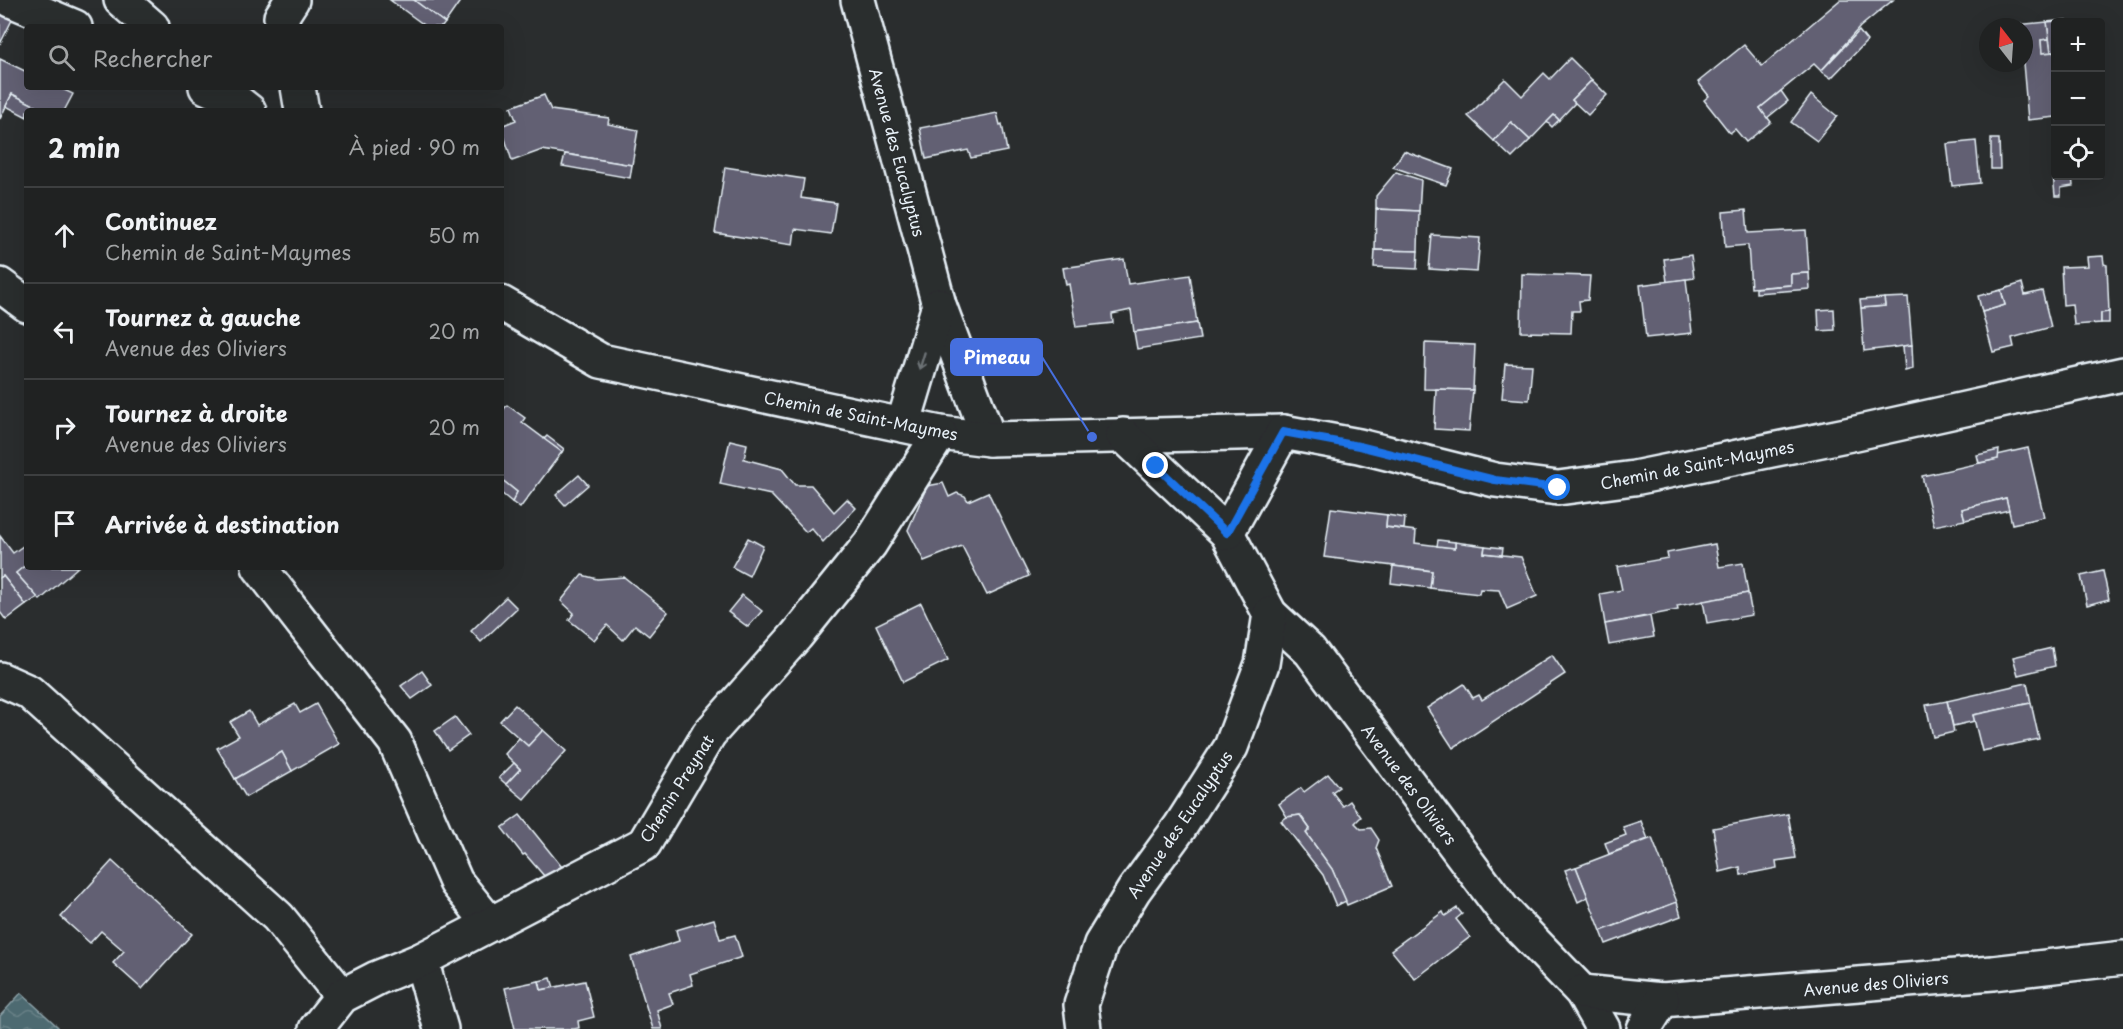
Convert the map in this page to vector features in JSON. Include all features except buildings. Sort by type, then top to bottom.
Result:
[{"type":"street","points":[[11,0],[68,24]]},
{"type":"street","points":[[121,0],[149,24]]},
{"type":"street","points":[[282,24],[281,17],[292,0]]},
{"type":"street","name":"Avenue des Eucalyptus","points":[[858,0],[939,305],[989,439]]},
{"type":"street","points":[[299,90],[302,108]]},
{"type":"street","points":[[0,285],[24,303]]},
{"type":"street","name":"Chemin de Saint-Maymes","points":[[504,305],[601,361],[940,433],[989,439],[1283,432],[1359,446],[1495,480],[1558,488],[1634,478],[1845,436],[2123,374]]},
{"type":"street","points":[[903,425],[939,305]]},
{"type":"street","points":[[1227,533],[1283,432]]},
{"type":"street","name":"Chemin Preynat","points":[[316,1029],[342,996],[377,978],[421,960],[644,844],[709,734],[796,636],[870,544],[940,433]]},
{"type":"street","name":"Avenue des Oliviers","points":[[1123,435],[1227,533],[1270,614],[1310,651],[1504,911],[1582,992],[1603,1029]]},
{"type":"street","points":[[261,570],[395,742],[456,882],[490,924]]},
{"type":"street","name":"Avenue des Eucalyptus","points":[[1084,1029],[1081,1005],[1101,944],[1134,890],[1180,826],[1231,747],[1262,664],[1270,614]]},
{"type":"street","points":[[0,679],[29,693],[278,917],[342,996]]},
{"type":"street","name":"Avenue des Oliviers","points":[[1582,992],[1662,1000],[1993,973],[2123,958]]},
{"type":"street","points":[[421,960],[441,1029]]},
{"type":"street","points":[[1644,1029],[1662,1000]]},
{"type":"water","points":[[21,993],[58,1027],[55,1029],[0,1029],[0,1016]]},
{"type":"place","name":"Pimeau","points":[[1092,437]]},
{"type":"route","points":[[1156,466],[1227,533],[1283,432],[1359,446],[1495,480],[1558,488]]}]
